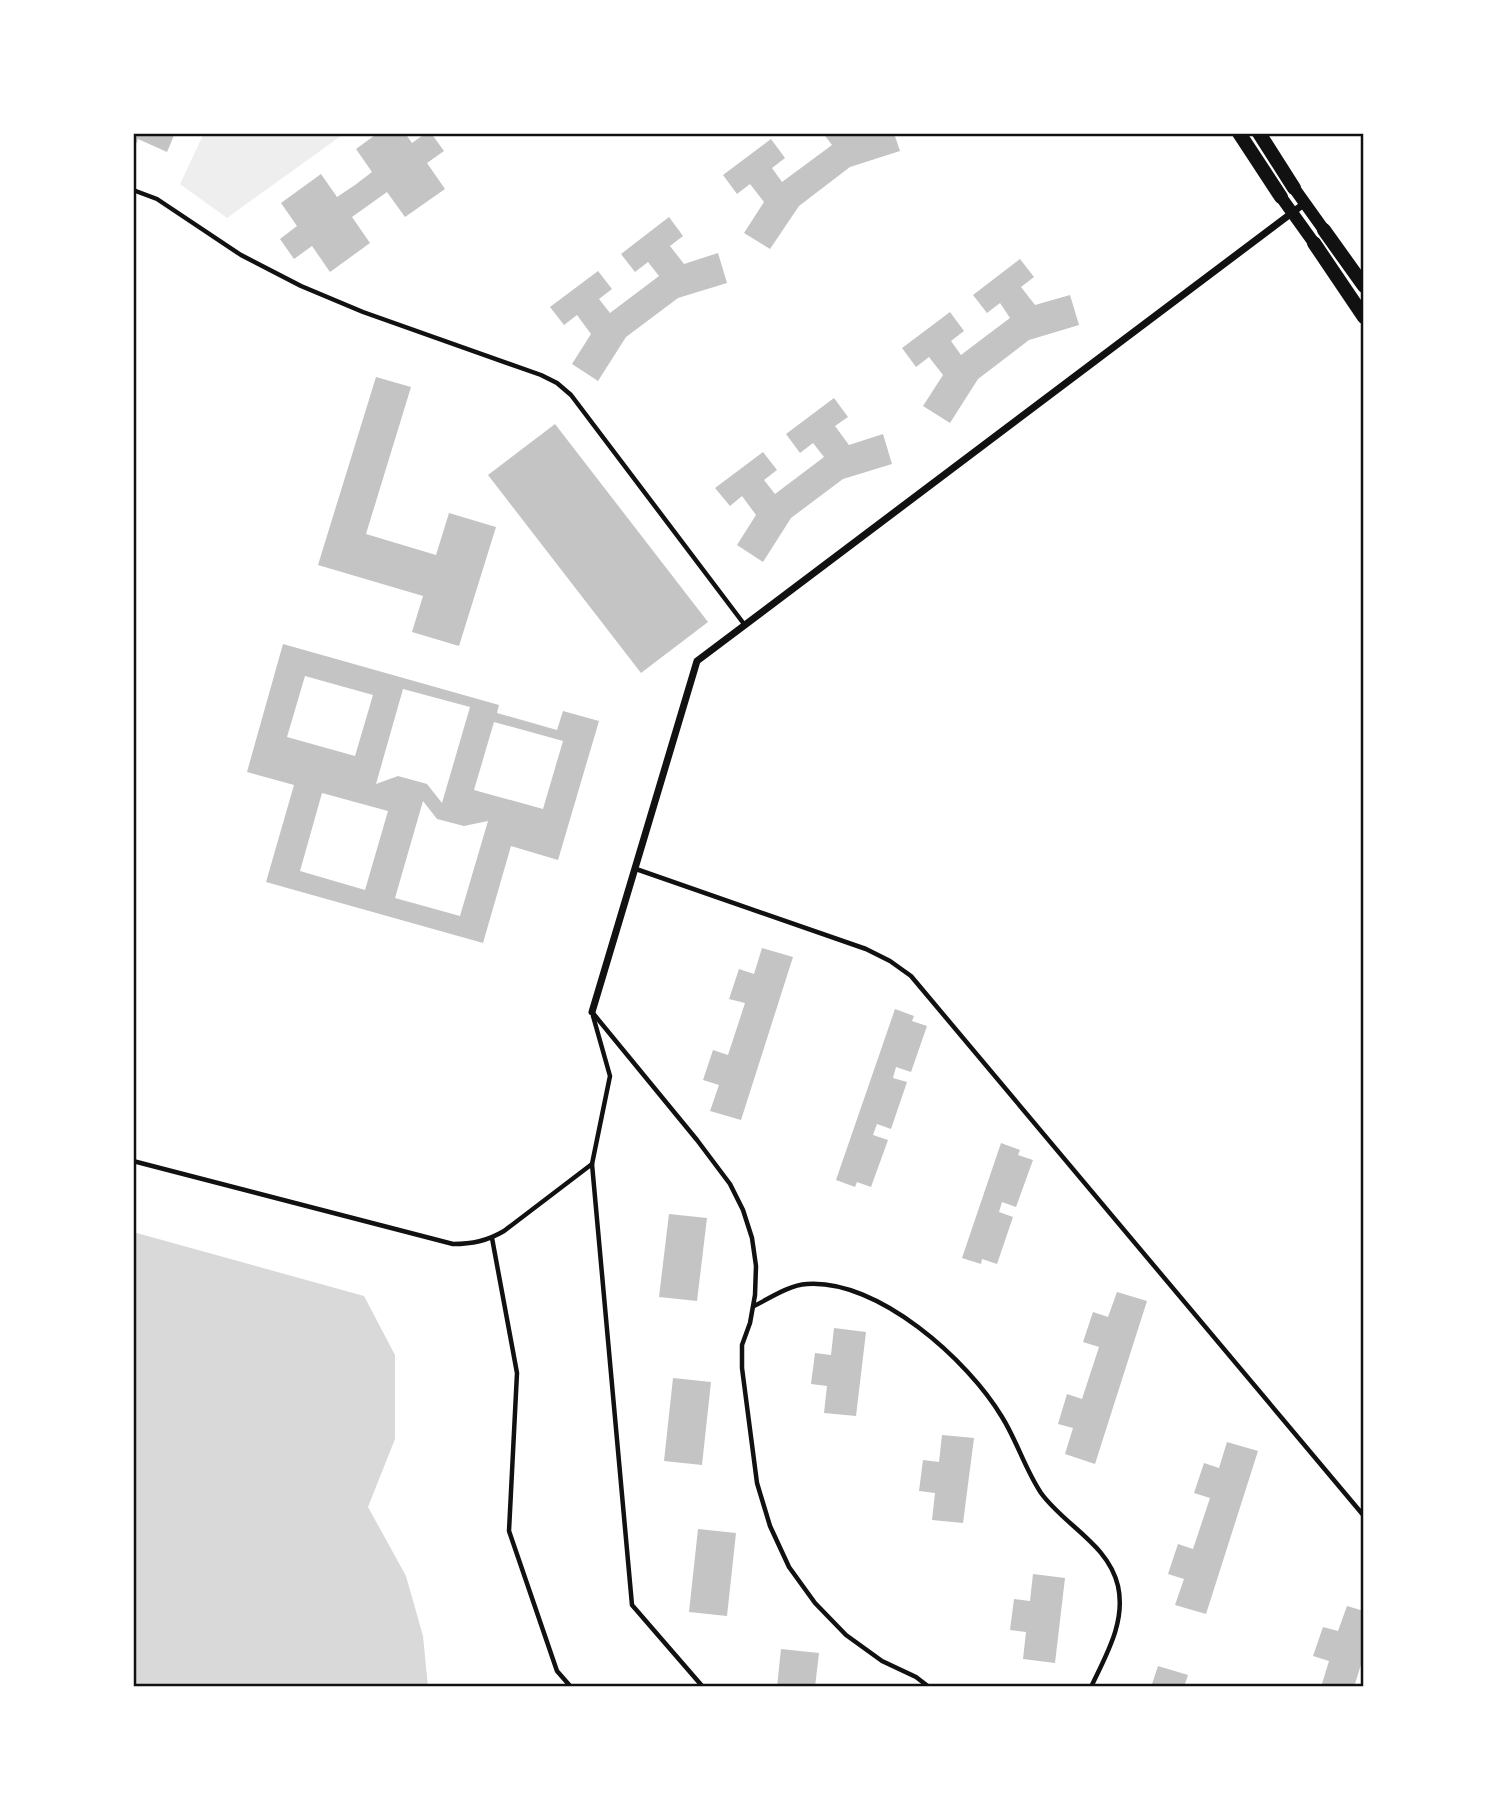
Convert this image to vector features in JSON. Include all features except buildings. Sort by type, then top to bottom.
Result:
[{"type":"main road","points":[[1239,133],[1281,197]]},
{"type":"main road","points":[[1259,133],[1294,188]]},
{"type":"main road","points":[[1324,230],[1364,286]]},
{"type":"main road","points":[[1314,243],[1364,317]]},
{"type":"street","points":[[1294,188],[1324,230]]},
{"type":"street","points":[[1281,197],[1314,243]]},
{"type":"street","points":[[592,1012],[697,661],[1306,203]]},
{"type":"lane","points":[[133,190],[157,199],[241,255],[301,286],[363,312],[557,383],[570,395],[745,625]]},
{"type":"lane","points":[[635,869],[866,950],[890,961],[911,976],[1364,1516]]},
{"type":"lane","points":[[592,1012],[610,1076],[592,1164],[632,1605],[703,1687]]},
{"type":"lane","points":[[592,1012],[663,1096],[730,1184],[743,1210],[752,1238],[756,1266],[753,1307],[742,1345],[742,1368],[757,1483],[769,1526],[789,1567],[815,1603],[846,1635],[882,1661],[916,1677],[929,1687]]},
{"type":"lane","points":[[133,1161],[453,1244],[473,1244],[492,1238],[592,1164]]},
{"type":"lane","points":[[492,1238],[517,1373],[509,1531],[557,1671],[571,1687]]},
{"type":"lane","points":[[753,1307],[804,1284],[827,1283],[849,1290],[905,1318],[937,1340],[973,1376],[1002,1417],[1042,1493],[1065,1519],[1092,1541],[1108,1562],[1118,1585],[1120,1611],[1114,1636],[1091,1687]]},
{"type":"shaded area","points":[[204,133],[345,133],[227,218],[180,184]]},
{"type":"shaded area","points":[[133,1232],[364,1296],[395,1355],[395,1439],[368,1507],[406,1576],[423,1636],[428,1687],[133,1687]]}]
